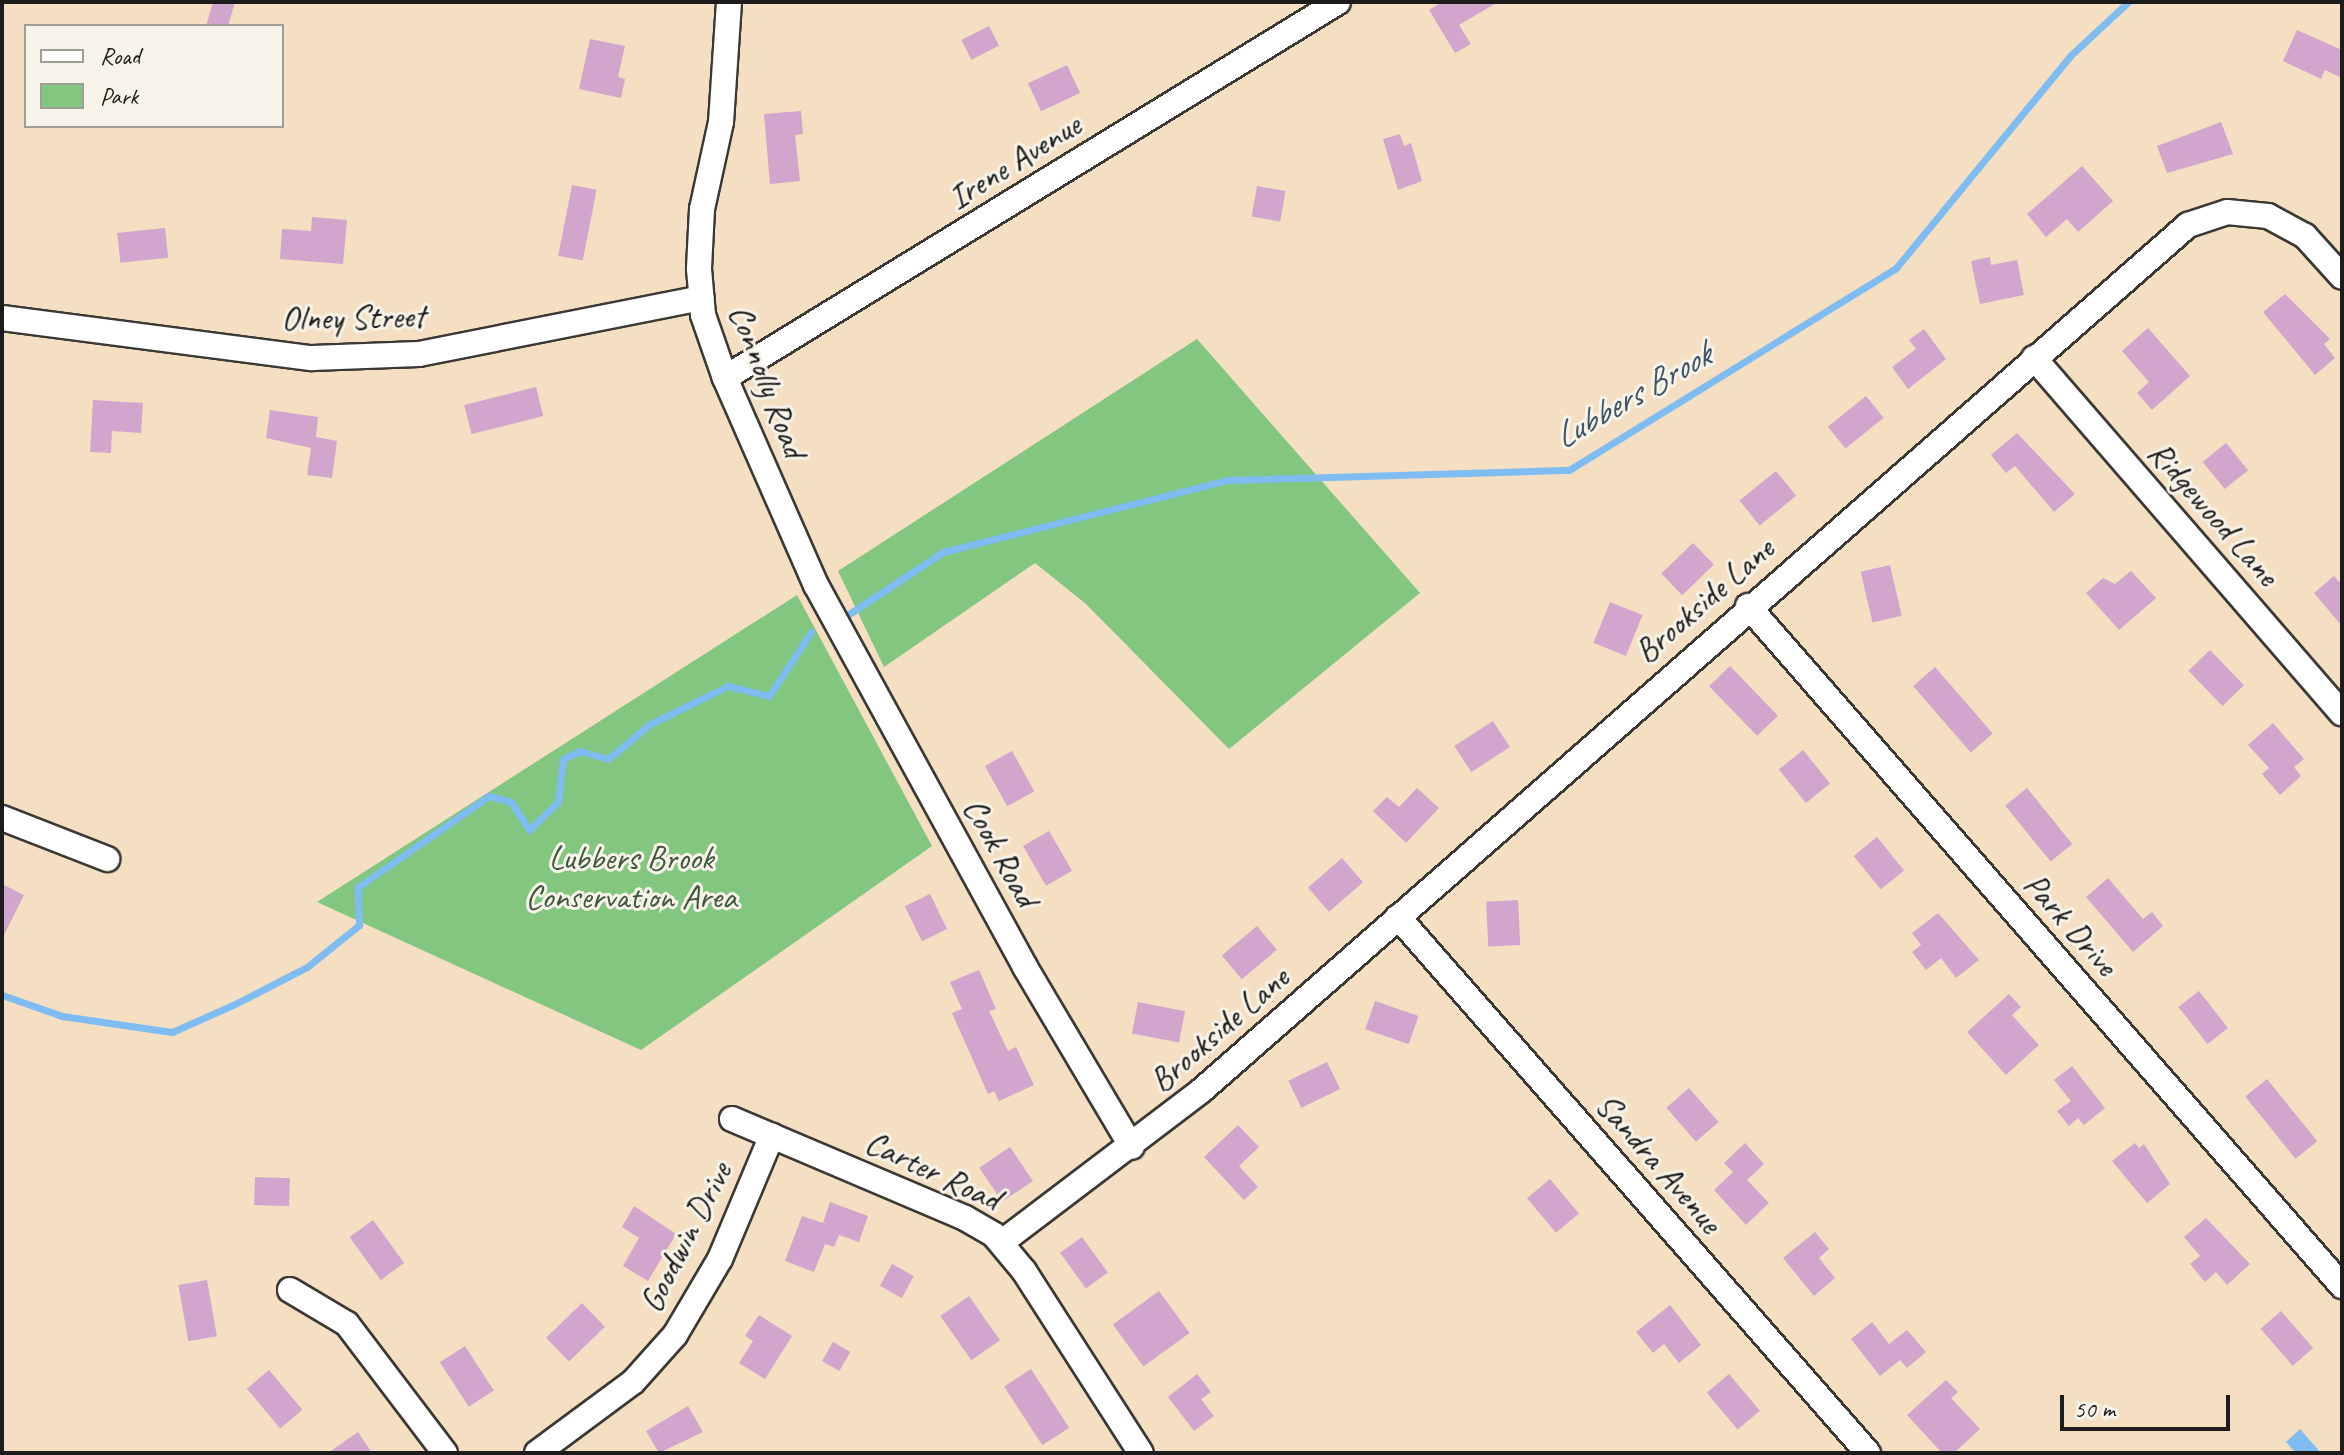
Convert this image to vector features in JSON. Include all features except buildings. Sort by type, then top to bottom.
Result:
[{"type":"street","name":"Connolly Road","points":[[729,2],[721,122],[702,209],[701,298],[725,378],[816,585]]},
{"type":"street","name":"Irene Avenue","points":[[725,378],[1338,2]]},
{"type":"street","name":"Brookside Lane","points":[[1002,1242],[1132,1147],[2180,231],[2217,214],[2248,212],[2288,224],[2342,277]]},
{"type":"street","name":"Olney Street","points":[[2,318],[312,358],[419,354],[701,298]]},
{"type":"street","name":"Ridgewood Lane","points":[[2034,358],[2342,713]]},
{"type":"street","name":"Cook Road","points":[[816,585],[1025,967],[1132,1147]]},
{"type":"street","name":"Park Drive","points":[[1748,606],[2342,1286]]},
{"type":"street","points":[[2,818],[107,859]]},
{"type":"street","name":"Sandra Avenue","points":[[1398,917],[1868,1453]]},
{"type":"street","name":"Carter Road","points":[[732,1119],[965,1218],[1002,1242],[1141,1453]]},
{"type":"street","name":"Goodwin Drive","points":[[537,1453],[633,1382],[675,1335],[720,1259],[772,1135]]},
{"type":"street","points":[[290,1290],[347,1324],[445,1453]]},
{"type":"green space","points":[[1197,339],[1420,593],[1229,749],[1086,604],[1035,563],[884,667],[838,571]]},
{"type":"green space","name":"Lubbers Brook Conservation Area","points":[[797,595],[932,846],[641,1050],[317,902]]},
{"type":"water","points":[[2300,1429],[2321,1453],[2296,1453],[2286,1442]]},
{"type":"waterway","name":"Lubbers Brook","points":[[849,614],[943,552],[1227,480],[1569,470],[1896,268],[2071,55],[2128,2]]},
{"type":"waterway","name":"Lubbers Brook","points":[[2,995],[62,1016],[172,1032],[235,1004],[307,967],[359,925],[358,887],[489,796],[511,802],[529,830],[558,802],[563,759],[580,751],[608,759],[650,724],[728,686],[769,696],[811,632]]}]
